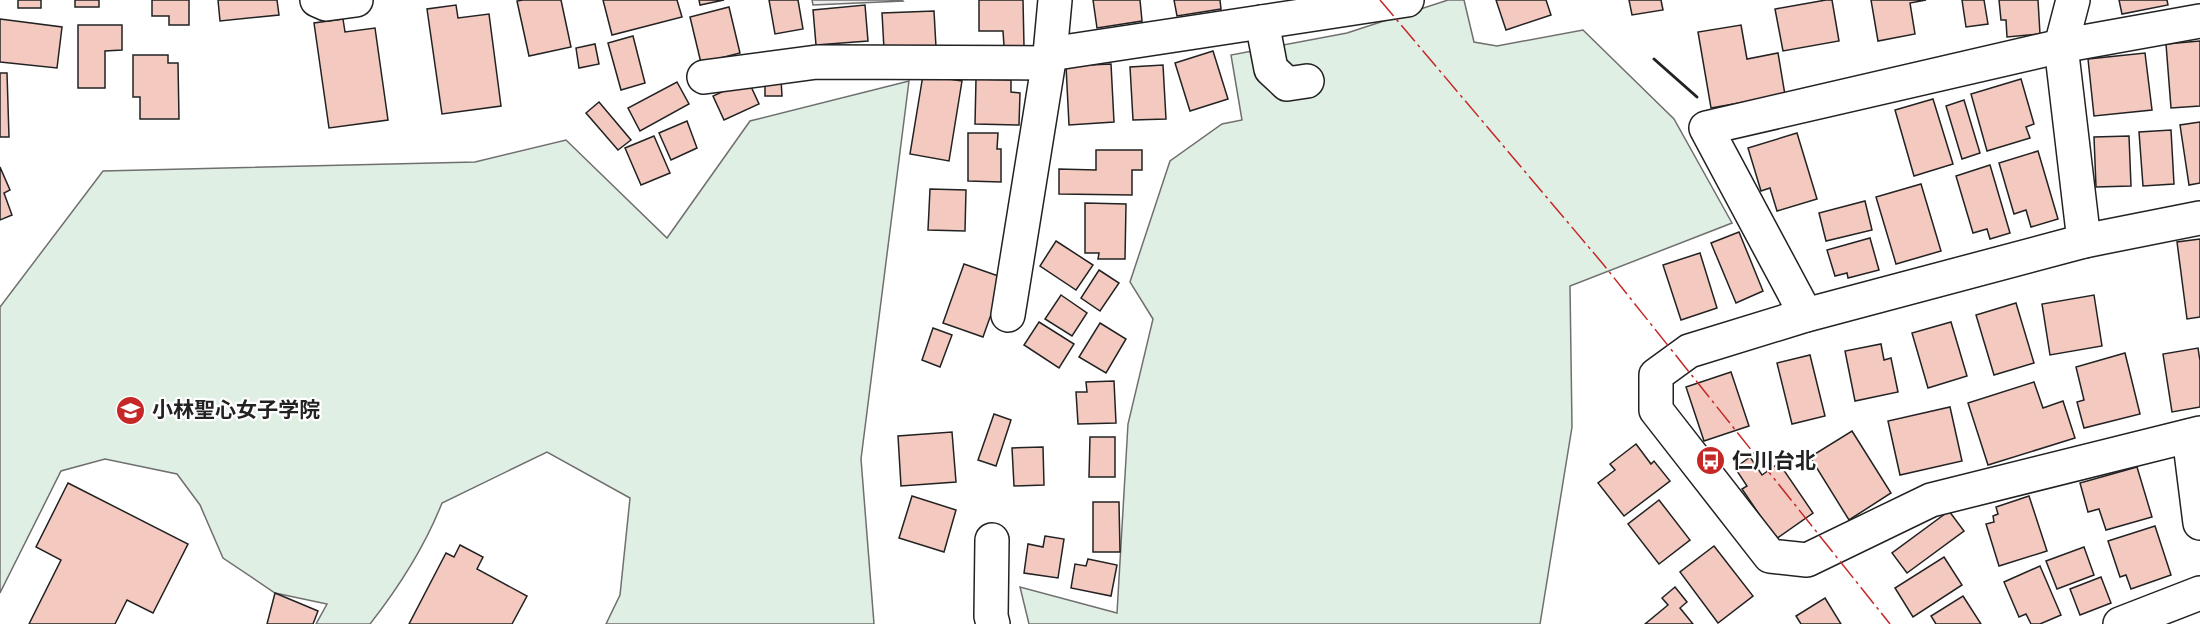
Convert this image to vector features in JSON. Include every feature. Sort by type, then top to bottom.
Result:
[{"type":"street","points":[[317,0],[326,4],[356,0]]},
{"type":"street","points":[[1008,315],[1049,59],[1055,0]]},
{"type":"street","points":[[704,77],[817,62],[1049,59],[1262,22],[1407,0]]},
{"type":"street","points":[[2073,0],[2061,46],[2084,242]]},
{"type":"street","points":[[1806,315],[1706,128],[2061,46],[2200,21]]},
{"type":"street","points":[[1262,22],[1271,69],[1287,84],[1307,81]]},
{"type":"street","points":[[2200,218],[2084,242],[1806,315],[1689,351],[1656,375],[1656,410],[1770,556],[1807,560],[1931,500],[2194,435],[2200,523]]},
{"type":"street","points":[[992,540],[991,616],[993,624]]},
{"type":"street","points":[[2120,624],[2200,593]]},
{"type":"green space","points":[[1448,0],[1464,0],[1474,42],[1497,46],[1583,30],[1674,119],[1732,223],[1570,286],[1572,427],[1540,624],[1029,624],[1020,587],[1117,613],[1128,424],[1153,319],[1130,282],[1170,161],[1222,124],[1242,120],[1231,55],[1347,33]]},
{"type":"green space","points":[[909,81],[861,459],[874,624],[606,624],[620,595],[630,498],[547,452],[442,503],[428,535],[410,566],[370,624],[316,624],[327,604],[275,593],[223,558],[200,505],[177,474],[105,459],[61,471],[0,593],[0,307],[103,171],[475,162],[566,140],[667,238],[750,121]]},
{"type":"shaded area","points":[[812,0],[902,0],[903,1],[813,5]]},
{"type":"building","points":[[18,0],[41,0],[41,8],[18,8]]},
{"type":"building","points":[[75,0],[99,0],[99,7],[75,7]]},
{"type":"building","points":[[152,0],[189,0],[189,25],[169,25],[169,16],[152,16]]},
{"type":"building","points":[[218,0],[277,0],[279,15],[220,21]]},
{"type":"building","points":[[561,0],[571,47],[529,56],[517,1]]},
{"type":"building","points":[[603,0],[677,0],[682,17],[612,35]]},
{"type":"building","points":[[699,0],[724,0],[700,5]]},
{"type":"building","points":[[769,0],[798,0],[803,29],[775,34]]},
{"type":"building","points":[[979,0],[1023,0],[1024,46],[1004,46],[1003,31],[979,31]]},
{"type":"building","points":[[1093,0],[1140,0],[1142,21],[1097,28]]},
{"type":"building","points":[[1174,0],[1220,0],[1221,9],[1177,16]]},
{"type":"building","points":[[1496,0],[1546,0],[1551,15],[1506,30]]},
{"type":"building","points":[[1629,0],[1661,0],[1663,10],[1632,15]]},
{"type":"building","points":[[1832,0],[1839,41],[1783,51],[1775,9]]},
{"type":"building","points":[[1871,0],[1926,0],[1910,3],[1915,34],[1878,41]]},
{"type":"building","points":[[1962,0],[1984,0],[1988,24],[1966,27]]},
{"type":"building","points":[[1999,0],[2038,0],[2040,34],[2007,37],[2006,20],[2001,20]]},
{"type":"building","points":[[2119,0],[2167,0],[2168,5],[2122,14]]},
{"type":"building","points":[[456,5],[458,18],[489,14],[501,106],[442,114],[427,9]]},
{"type":"building","points":[[865,5],[868,41],[816,45],[813,10]]},
{"type":"building","points":[[729,7],[740,53],[701,63],[690,17]]},
{"type":"building","points":[[934,11],[936,47],[884,49],[882,13]]},
{"type":"building","points":[[0,19],[62,27],[57,68],[0,62]]},
{"type":"building","points":[[343,19],[345,32],[375,28],[388,120],[329,128],[314,23]]},
{"type":"building","points":[[78,25],[122,25],[122,50],[105,51],[105,88],[78,88]]},
{"type":"building","points":[[1741,25],[1747,59],[1778,53],[1785,95],[1711,108],[1698,32]]},
{"type":"building","points":[[633,36],[645,83],[621,90],[608,43]]},
{"type":"building","points":[[2200,41],[2200,106],[2171,108],[2166,44]]},
{"type":"building","points":[[595,44],[599,64],[579,68],[576,48]]},
{"type":"building","points":[[1213,51],[1228,99],[1190,111],[1175,63]]},
{"type":"building","points":[[2145,53],[2152,110],[2094,116],[2088,59]]},
{"type":"building","points":[[133,55],[168,55],[168,63],[178,63],[179,119],[140,119],[140,97],[133,97]]},
{"type":"building","points":[[1111,64],[1114,122],[1069,125],[1066,66]]},
{"type":"building","points":[[1163,65],[1166,119],[1133,120],[1130,67]]},
{"type":"building","points":[[0,73],[7,73],[9,137],[0,137]]},
{"type":"building","points":[[923,75],[962,81],[949,161],[910,154]]},
{"type":"building","points":[[781,79],[782,96],[765,96],[765,80]]},
{"type":"building","points":[[976,79],[1011,80],[1011,92],[1020,93],[1019,125],[975,124]]},
{"type":"building","points":[[2021,79],[2034,124],[2026,127],[2030,138],[1987,151],[1971,94]]},
{"type":"building","points":[[748,80],[759,104],[724,120],[713,96]]},
{"type":"building","points":[[677,82],[689,104],[640,131],[628,108]]},
{"type":"building","points":[[1933,99],[1953,164],[1914,176],[1895,110]]},
{"type":"building","points":[[1964,100],[1980,153],[1962,159],[1946,106]]},
{"type":"building","points":[[599,102],[631,140],[618,150],[586,113]]},
{"type":"building","points":[[687,121],[697,148],[671,160],[659,133]]},
{"type":"building","points":[[2200,122],[2200,183],[2189,185],[2180,125]]},
{"type":"building","points":[[2171,130],[2174,184],[2143,186],[2139,132]]},
{"type":"building","points":[[968,133],[998,133],[997,149],[1001,149],[1001,182],[968,181]]},
{"type":"building","points":[[1797,133],[1817,199],[1777,211],[1770,188],[1761,191],[1748,148]]},
{"type":"building","points":[[654,136],[670,173],[641,185],[625,148]]},
{"type":"building","points":[[2129,136],[2131,186],[2096,187],[2094,137]]},
{"type":"building","points":[[1096,150],[1142,150],[1142,170],[1132,170],[1132,195],[1059,194],[1059,169],[1096,170]]},
{"type":"building","points":[[2038,151],[2058,219],[2031,227],[2026,210],[2014,214],[1999,163]]},
{"type":"building","points":[[1990,165],[2010,233],[1990,239],[1987,229],[1973,233],[1956,176]]},
{"type":"building","points":[[0,167],[10,190],[4,193],[12,215],[0,220]]},
{"type":"building","points":[[1921,184],[1941,251],[1896,264],[1876,197]]},
{"type":"building","points":[[930,189],[966,190],[965,231],[928,230]]},
{"type":"building","points":[[1865,201],[1872,230],[1826,241],[1819,213]]},
{"type":"building","points":[[1085,203],[1126,204],[1125,259],[1098,259],[1099,253],[1085,253]]},
{"type":"building","points":[[1739,232],[1763,291],[1736,303],[1711,243]]},
{"type":"building","points":[[1870,238],[1879,270],[1848,278],[1847,273],[1835,276],[1827,250]]},
{"type":"building","points":[[2200,239],[2200,317],[2187,319],[2177,242]]},
{"type":"building","points":[[1056,241],[1093,265],[1076,290],[1040,266]]},
{"type":"building","points":[[1700,253],[1717,308],[1681,320],[1663,265]]},
{"type":"building","points":[[964,264],[1004,278],[983,337],[943,323]]},
{"type":"building","points":[[1099,270],[1119,283],[1100,311],[1081,298]]},
{"type":"building","points":[[1061,295],[1087,313],[1072,336],[1045,319]]},
{"type":"building","points":[[2094,295],[2102,346],[2050,355],[2042,304]]},
{"type":"building","points":[[2016,303],[2034,363],[1994,375],[1976,315]]},
{"type":"building","points":[[1039,322],[1074,344],[1059,368],[1024,345]]},
{"type":"building","points":[[1951,322],[1967,376],[1928,388],[1912,333]]},
{"type":"building","points":[[1100,323],[1126,339],[1106,373],[1079,357]]},
{"type":"building","points":[[933,328],[952,335],[940,367],[922,360]]},
{"type":"building","points":[[1881,344],[1884,360],[1891,358],[1898,392],[1855,401],[1845,351]]},
{"type":"building","points":[[2198,348],[2200,407],[2172,412],[2163,354]]},
{"type":"building","points":[[2125,353],[2140,414],[2084,428],[2077,402],[2084,400],[2076,367]]},
{"type":"building","points":[[1810,355],[1825,416],[1792,424],[1777,363]]},
{"type":"building","points":[[1731,372],[1749,426],[1704,441],[1686,387]]},
{"type":"building","points":[[1114,381],[1116,423],[1078,424],[1076,392],[1087,392],[1086,382]]},
{"type":"building","points":[[2034,382],[2043,408],[2063,401],[2075,438],[1988,465],[1968,403]]},
{"type":"building","points":[[1950,407],[1962,461],[1900,475],[1888,421]]},
{"type":"building","points":[[994,414],[1011,420],[996,466],[978,460]]},
{"type":"building","points":[[1852,431],[1891,493],[1849,520],[1810,457]]},
{"type":"building","points":[[952,432],[956,482],[901,486],[898,436]]},
{"type":"building","points":[[1090,437],[1115,437],[1115,477],[1089,477]]},
{"type":"building","points":[[1636,444],[1651,464],[1654,461],[1670,481],[1624,516],[1598,483],[1615,470],[1610,464]]},
{"type":"building","points":[[1043,447],[1044,485],[1014,486],[1012,448]]},
{"type":"building","points":[[1750,457],[1762,475],[1779,463],[1813,513],[1776,539],[1742,489],[1747,486],[1735,468]]},
{"type":"building","points":[[2137,467],[2152,517],[2106,530],[2099,509],[2088,512],[2080,483]]},
{"type":"building","points":[[68,483],[188,544],[153,613],[127,600],[115,624],[29,624],[61,560],[36,547]]},
{"type":"building","points":[[912,496],[956,510],[944,552],[899,538]]},
{"type":"building","points":[[2029,496],[2047,551],[1999,566],[1986,524],[1994,522],[1993,516],[1998,514],[1996,507]]},
{"type":"building","points":[[1659,500],[1690,540],[1659,564],[1628,524]]},
{"type":"building","points":[[1093,502],[1119,502],[1120,552],[1093,552]]},
{"type":"building","points":[[1949,511],[1964,531],[1907,573],[1892,553]]},
{"type":"building","points":[[2155,526],[2171,575],[2131,589],[2126,575],[2120,577],[2108,541]]},
{"type":"building","points":[[1045,536],[1064,539],[1058,578],[1024,573],[1028,544],[1043,547]]},
{"type":"building","points":[[460,545],[483,557],[477,569],[527,596],[512,624],[409,624],[446,553],[454,557]]},
{"type":"building","points":[[1714,546],[1753,596],[1718,623],[1680,572]]},
{"type":"building","points":[[2084,547],[2094,575],[2057,589],[2046,561]]},
{"type":"building","points":[[1944,557],[1962,585],[1913,617],[1895,588]]},
{"type":"building","points":[[1088,559],[1117,565],[1111,596],[1071,588],[1075,564],[1086,566]]},
{"type":"building","points":[[2040,566],[2061,615],[2040,624],[2031,624],[2026,614],[2019,617],[2004,582]]},
{"type":"building","points":[[2101,577],[2111,603],[2080,615],[2070,589]]},
{"type":"building","points":[[1675,587],[1687,602],[1680,608],[1693,624],[1645,624],[1668,605],[1662,598]]},
{"type":"building","points":[[275,593],[318,611],[313,624],[267,624]]},
{"type":"building","points":[[1963,596],[1981,624],[1936,624],[1931,616]]},
{"type":"building","points":[[1825,598],[1841,624],[1801,624],[1796,616]]},
{"type":"wall","points":[[1654,59],[1697,97]]},
{"type":"power","points":[[1380,0],[1603,264],[1890,624]]},
{"type":"place","name":"小林聖心女子学院","points":[[131,410]]},
{"type":"place","name":"仁川台北","points":[[1711,461]]}]
